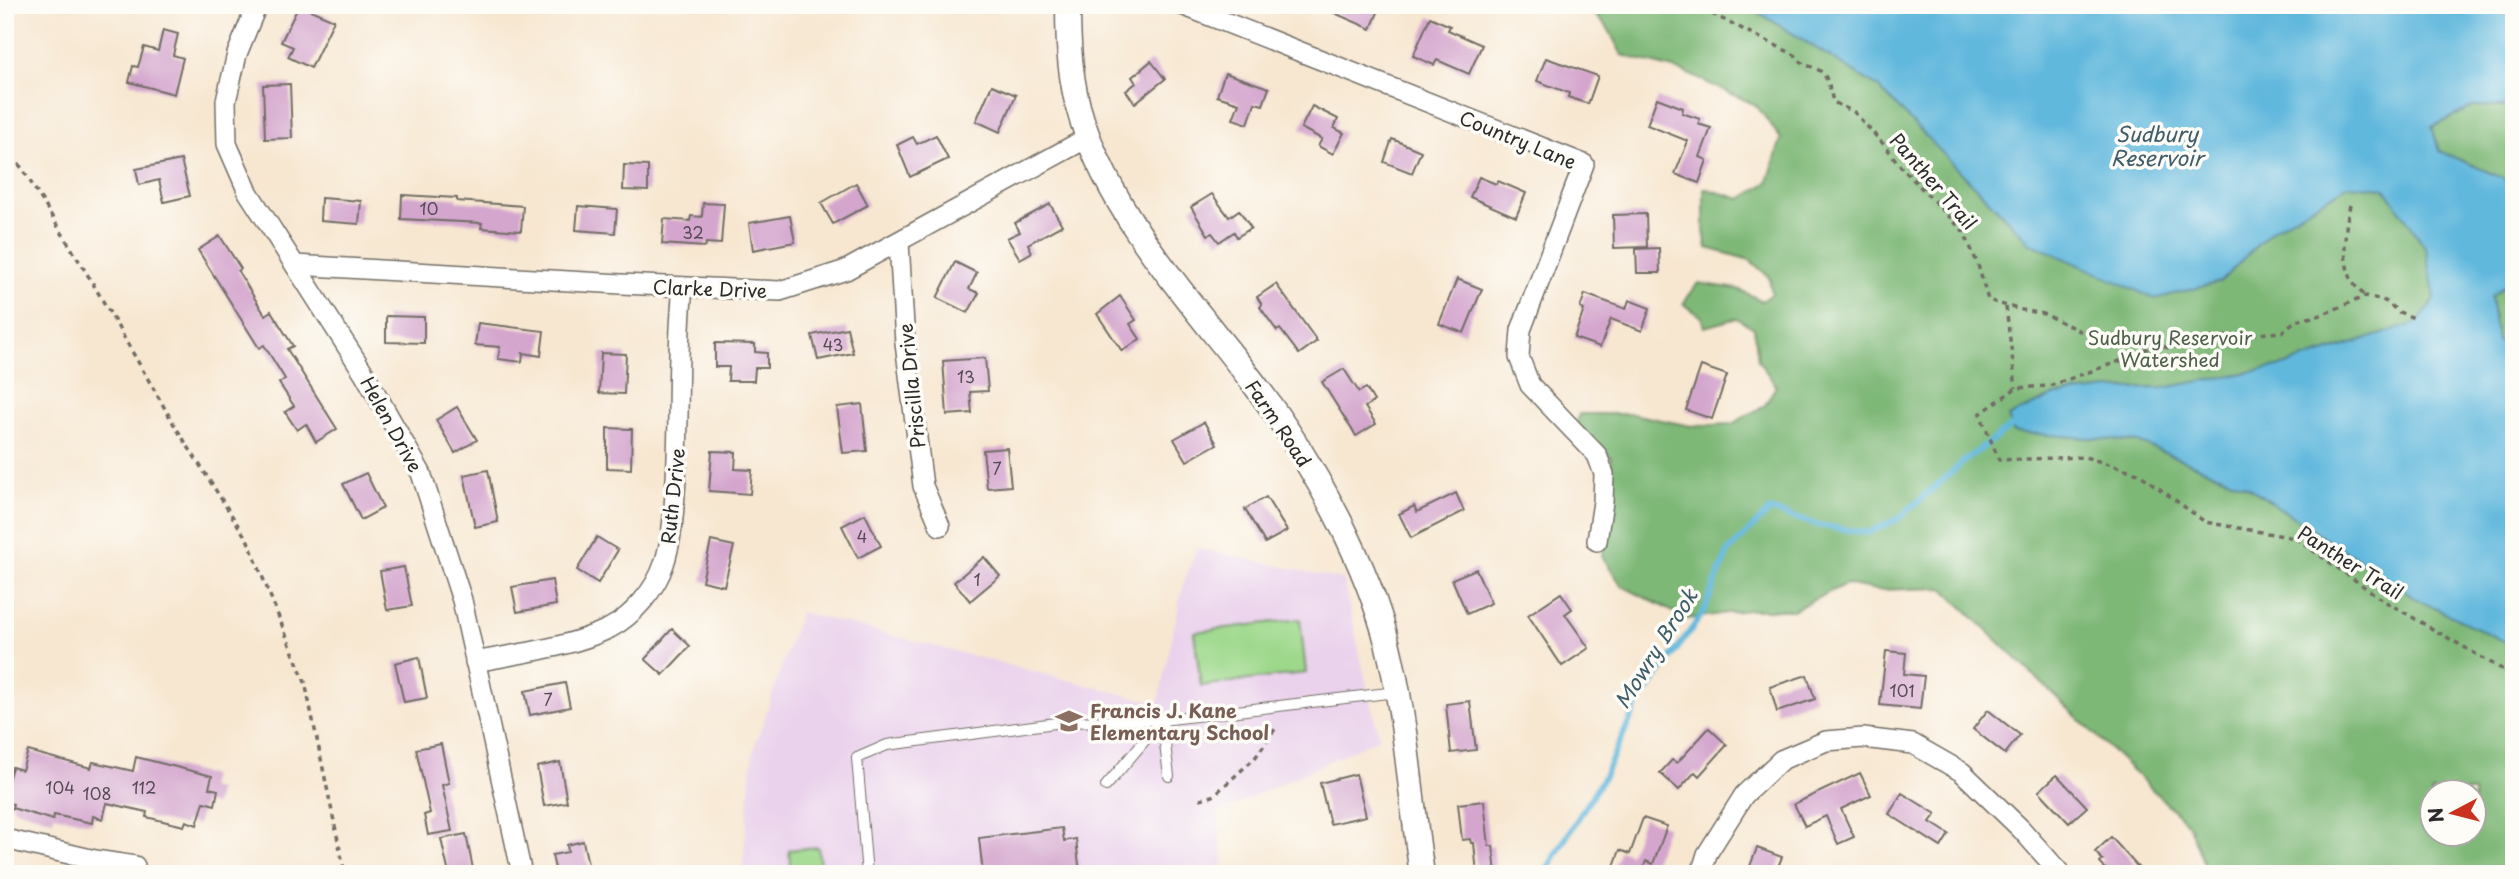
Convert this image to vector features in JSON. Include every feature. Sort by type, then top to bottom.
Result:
[{"type":"street","name":"Helen Drive","points":[[257,5],[237,54],[226,101],[227,144],[248,192],[364,373],[421,473],[461,600],[522,874]]},
{"type":"street","name":"Farm Road","points":[[1068,5],[1071,78],[1098,162],[1143,240],[1278,418],[1325,494],[1345,533],[1380,616],[1391,659],[1422,874]]},
{"type":"street","name":"Country Lane","points":[[1182,5],[1584,164],[1521,330],[1519,357],[1530,385],[1597,455],[1604,474],[1597,541]]},
{"type":"street","name":"Clarke Drive","points":[[295,265],[780,290],[846,270],[1089,137]]},
{"type":"street","name":"Priscilla Drive","points":[[899,242],[905,344],[923,486],[940,526]]},
{"type":"street","name":"Ruth Drive","points":[[475,662],[564,644],[611,627],[644,601],[664,565],[674,513],[679,326],[683,287]]},
{"type":"street","points":[[1701,874],[1707,854],[1744,795],[1781,760],[1826,741],[1863,738],[1913,744],[1962,772],[2021,829],[2061,874]]},
{"type":"street","points":[[5,839],[95,860],[135,866]]},
{"type":"lane","points":[[867,874],[857,758],[887,745],[1063,722],[1162,720],[1396,692]]},
{"type":"lane","points":[[1162,720],[1169,776]]},
{"type":"lane","points":[[1106,786],[1162,720]]},
{"type":"path","name":"Panther Trail","points":[[1694,5],[1774,47],[1795,55],[1804,65],[1815,67],[1828,78],[1833,102],[1854,112],[1901,167],[1964,232],[1978,265],[1988,300],[2006,306]]},
{"type":"path","points":[[5,149],[22,168],[175,426],[248,541],[305,682],[345,874]]},
{"type":"path","points":[[2350,205],[2346,224],[2348,272],[2356,290],[2365,296],[2385,301],[2399,312],[2414,318]]},
{"type":"path","points":[[2157,344],[2120,361],[2049,386],[2015,388],[2006,306],[2044,314],[2080,331],[2138,335],[2168,348],[2216,337],[2282,332],[2295,321],[2321,315],[2365,296]]},
{"type":"path","name":"Panther Trail","points":[[2015,388],[1980,414],[1999,460],[2085,457],[2138,473],[2205,522],[2295,538],[2386,601],[2514,676]]},
{"type":"path","points":[[1200,799],[1213,796],[1255,758],[1275,729]]},
{"type":"shaded area","name":"Francis J. Kane Elementary School","points":[[1197,548],[1343,580],[1379,738],[1218,813],[1224,874],[742,874],[753,752],[800,612],[1158,703],[1183,585]]},
{"type":"green space","name":"Sudbury Reservoir Watershed","points":[[1585,5],[1747,5],[1878,87],[2030,243],[2220,282],[2273,229],[2349,185],[2385,188],[2426,248],[2435,299],[2418,323],[2283,366],[2163,388],[2111,389],[2056,395],[2008,417],[2014,432],[2138,442],[2247,486],[2420,601],[2514,646],[2514,874],[2208,874],[2188,824],[1943,588],[1877,590],[1846,584],[1793,610],[1747,610],[1687,619],[1622,586],[1602,556],[1613,496],[1611,457],[1576,428],[1579,414],[1632,414],[1691,426],[1732,424],[1765,405],[1776,386],[1758,360],[1754,328],[1737,318],[1704,327],[1701,316],[1683,304],[1698,283],[1738,289],[1762,301],[1772,294],[1769,277],[1750,260],[1707,248],[1704,231],[1704,188],[1741,199],[1768,182],[1781,139],[1756,105],[1684,72],[1622,55],[1608,28]]},
{"type":"green space","points":[[2474,106],[2514,107],[2514,183],[2438,151],[2432,127]]},
{"type":"green space","points":[[2514,279],[2514,344],[2497,341],[2491,296]]},
{"type":"green space","points":[[1300,619],[1306,673],[1201,686],[1194,632]]},
{"type":"green space","points":[[818,847],[821,874],[791,874],[789,850]]},
{"type":"water","name":"Sudbury Reservoir","points":[[1747,5],[2514,5],[2514,107],[2474,106],[2432,127],[2439,151],[2514,183],[2514,279],[2491,296],[2497,341],[2514,344],[2514,646],[2420,601],[2247,486],[2138,442],[2014,432],[2008,417],[2056,395],[2111,389],[2163,388],[2283,366],[2417,323],[2435,299],[2426,248],[2385,188],[2349,185],[2273,229],[2220,282],[2155,299],[2030,243],[1878,87]]},
{"type":"building","points":[[299,5],[334,20],[311,68],[288,57],[293,47],[281,42]]},
{"type":"building","points":[[1316,5],[1381,5],[1371,29]]},
{"type":"building","points":[[1430,17],[1450,26],[1448,30],[1482,45],[1469,74],[1437,60],[1434,65],[1413,56]]},
{"type":"building","points":[[163,30],[178,34],[173,55],[183,58],[174,94],[129,82],[133,66],[138,67],[144,47],[158,51]]},
{"type":"building","points":[[1546,58],[1598,76],[1588,104],[1568,97],[1569,93],[1537,81]]},
{"type":"building","points":[[1151,61],[1165,79],[1135,103],[1126,91],[1136,83],[1132,77]]},
{"type":"building","points":[[1225,73],[1269,88],[1263,105],[1255,103],[1248,124],[1233,119],[1239,103],[1217,96]]},
{"type":"building","points":[[290,84],[292,138],[265,139],[263,85]]},
{"type":"building","points":[[992,85],[1016,95],[1000,132],[976,121]]},
{"type":"building","points":[[1657,98],[1683,108],[1682,113],[1700,119],[1698,124],[1711,128],[1700,157],[1707,160],[1699,183],[1675,174],[1688,141],[1647,125]]},
{"type":"building","points":[[1312,106],[1338,119],[1334,128],[1344,133],[1333,154],[1318,146],[1322,139],[1301,128]]},
{"type":"building","points":[[936,135],[948,159],[910,177],[897,145],[913,137],[917,144]]},
{"type":"building","points":[[1392,139],[1421,151],[1412,173],[1384,162]]},
{"type":"building","points":[[181,160],[190,196],[164,202],[159,180],[139,185],[136,169]]},
{"type":"building","points":[[624,165],[648,166],[648,191],[623,190]]},
{"type":"building","points":[[1479,177],[1496,184],[1498,181],[1526,193],[1516,217],[1470,197]]},
{"type":"building","points":[[856,183],[868,205],[833,224],[821,203]]},
{"type":"building","points":[[1212,194],[1229,217],[1239,210],[1251,228],[1237,237],[1234,232],[1219,242],[1212,233],[1208,235],[1191,207]]},
{"type":"building","points":[[402,195],[523,206],[521,231],[481,228],[482,223],[401,219]]},
{"type":"building","points":[[321,198],[361,201],[359,224],[320,221]]},
{"type":"building","points":[[703,203],[724,204],[721,244],[706,243],[705,247],[662,244],[664,219],[690,221],[691,216],[702,217]]},
{"type":"building","points":[[1050,204],[1062,225],[1028,244],[1032,252],[1020,259],[1007,238],[1020,232],[1015,223]]},
{"type":"building","points":[[578,206],[617,209],[615,233],[576,230]]},
{"type":"building","points":[[1646,214],[1647,247],[1614,248],[1613,215]]},
{"type":"building","points":[[790,216],[795,242],[753,250],[749,223]]},
{"type":"building","points":[[220,236],[265,315],[271,311],[293,346],[287,349],[337,429],[316,442],[306,424],[297,430],[285,412],[294,406],[279,383],[285,379],[264,345],[259,348],[198,250]]},
{"type":"building","points":[[1659,248],[1660,273],[1637,273],[1636,249]]},
{"type":"building","points":[[955,262],[977,273],[969,289],[979,293],[968,313],[937,298]]},
{"type":"building","points":[[1457,279],[1482,289],[1464,333],[1439,324]]},
{"type":"building","points":[[1276,284],[1317,341],[1299,354],[1280,329],[1277,331],[1260,307],[1262,305],[1257,297]]},
{"type":"building","points":[[1585,294],[1626,309],[1629,300],[1650,308],[1642,331],[1611,319],[1600,347],[1574,338],[1584,310],[1580,308]]},
{"type":"building","points":[[1120,296],[1136,320],[1130,324],[1140,339],[1122,351],[1097,314]]},
{"type":"building","points":[[386,316],[424,317],[424,343],[386,342]]},
{"type":"building","points":[[478,323],[544,331],[541,356],[523,353],[522,362],[498,359],[500,347],[475,345]]},
{"type":"building","points":[[847,328],[853,353],[818,360],[812,335]]},
{"type":"building","points":[[715,343],[755,344],[755,352],[767,353],[767,368],[755,368],[754,381],[728,381],[729,367],[715,367]]},
{"type":"building","points":[[601,353],[626,354],[624,394],[599,393]]},
{"type":"building","points":[[985,358],[988,391],[970,392],[972,413],[947,415],[943,361]]},
{"type":"building","points":[[1701,366],[1727,375],[1712,419],[1686,410]]},
{"type":"building","points":[[1344,369],[1359,392],[1366,388],[1374,401],[1365,407],[1376,424],[1356,436],[1322,382]]},
{"type":"building","points":[[862,404],[867,451],[843,453],[837,407]]},
{"type":"building","points":[[457,407],[477,440],[455,453],[436,420]]},
{"type":"building","points":[[1204,422],[1217,444],[1187,461],[1174,439]]},
{"type":"building","points":[[607,428],[632,429],[631,469],[607,468]]},
{"type":"building","points":[[1007,448],[1011,486],[987,488],[983,450]]},
{"type":"building","points":[[712,451],[736,452],[735,469],[752,470],[750,494],[709,491]]},
{"type":"building","points":[[488,470],[498,522],[475,527],[464,475]]},
{"type":"building","points":[[366,473],[383,508],[361,520],[343,484]]},
{"type":"building","points":[[1456,493],[1464,511],[1411,538],[1399,514],[1414,506],[1417,512]]},
{"type":"building","points":[[1266,497],[1287,531],[1265,543],[1245,509]]},
{"type":"building","points":[[865,514],[881,546],[858,558],[842,526]]},
{"type":"building","points":[[597,537],[618,550],[598,583],[577,570]]},
{"type":"building","points":[[711,541],[734,546],[724,586],[702,581]]},
{"type":"building","points":[[984,557],[1000,576],[970,601],[954,582]]},
{"type":"building","points":[[404,567],[412,606],[387,610],[380,571]]},
{"type":"building","points":[[1476,569],[1491,603],[1467,614],[1452,579]]},
{"type":"building","points":[[552,580],[556,605],[517,612],[512,587]]},
{"type":"building","points":[[1561,593],[1572,609],[1565,614],[1589,648],[1562,666],[1528,615]]},
{"type":"building","points":[[672,629],[690,646],[663,675],[645,659]]},
{"type":"building","points":[[1886,651],[1906,653],[1904,674],[1924,676],[1920,709],[1880,705]]},
{"type":"building","points":[[419,657],[427,698],[404,702],[395,663]]},
{"type":"building","points":[[1807,675],[1815,699],[1777,712],[1770,687]]},
{"type":"building","points":[[565,683],[570,707],[530,715],[525,691]]},
{"type":"building","points":[[1470,701],[1476,750],[1451,753],[1446,704]]},
{"type":"building","points":[[1988,710],[2020,735],[2005,754],[1973,729]]},
{"type":"building","points":[[1709,728],[1727,745],[1699,776],[1695,772],[1679,790],[1660,773],[1672,760],[1677,763]]},
{"type":"building","points":[[441,744],[449,783],[442,785],[452,831],[428,835],[424,815],[430,813],[416,749]]},
{"type":"building","points":[[28,751],[91,768],[93,762],[133,771],[136,757],[212,776],[209,788],[218,790],[215,805],[204,802],[197,825],[186,821],[184,826],[146,817],[147,812],[107,803],[103,819],[93,816],[92,823],[54,815],[53,820],[12,808],[13,804],[5,802],[5,791],[12,767],[22,770]]},
{"type":"building","points":[[560,762],[567,802],[544,806],[537,767]]},
{"type":"building","points":[[1860,773],[1871,795],[1841,809],[1854,837],[1838,844],[1826,816],[1805,826],[1794,804]]},
{"type":"building","points":[[1356,774],[1366,816],[1330,824],[1320,783]]},
{"type":"building","points":[[2057,775],[2087,807],[2069,823],[2039,791]]},
{"type":"building","points":[[1902,793],[1936,814],[1930,822],[1949,834],[1941,847],[1889,814]]},
{"type":"building","points":[[1484,801],[1489,846],[1493,846],[1496,874],[1477,874],[1474,843],[1471,843],[1470,839],[1462,840],[1458,804]]},
{"type":"building","points":[[1643,818],[1667,826],[1653,864],[1646,861],[1641,874],[1611,874],[1620,850],[1630,854]]},
{"type":"building","points":[[1062,828],[1064,841],[1076,839],[1080,874],[983,874],[979,838]]},
{"type":"building","points":[[466,834],[474,874],[449,874],[441,839]]},
{"type":"building","points":[[2111,837],[2144,874],[2110,874],[2100,863],[2103,860],[2095,852]]},
{"type":"building","points":[[583,841],[590,874],[556,874],[552,855],[568,852],[567,845]]},
{"type":"building","points":[[1757,848],[1782,857],[1775,874],[1747,874]]},
{"type":"waterway","name":"Mowry Brook","points":[[1544,874],[1604,776],[1637,705],[1703,613],[1728,552],[1770,510],[1818,525],[1867,533],[1898,519],[1968,458],[2012,426]]},
{"type":"place","name":"Francis J. Kane Elementary School","points":[[1069,721]]}]
